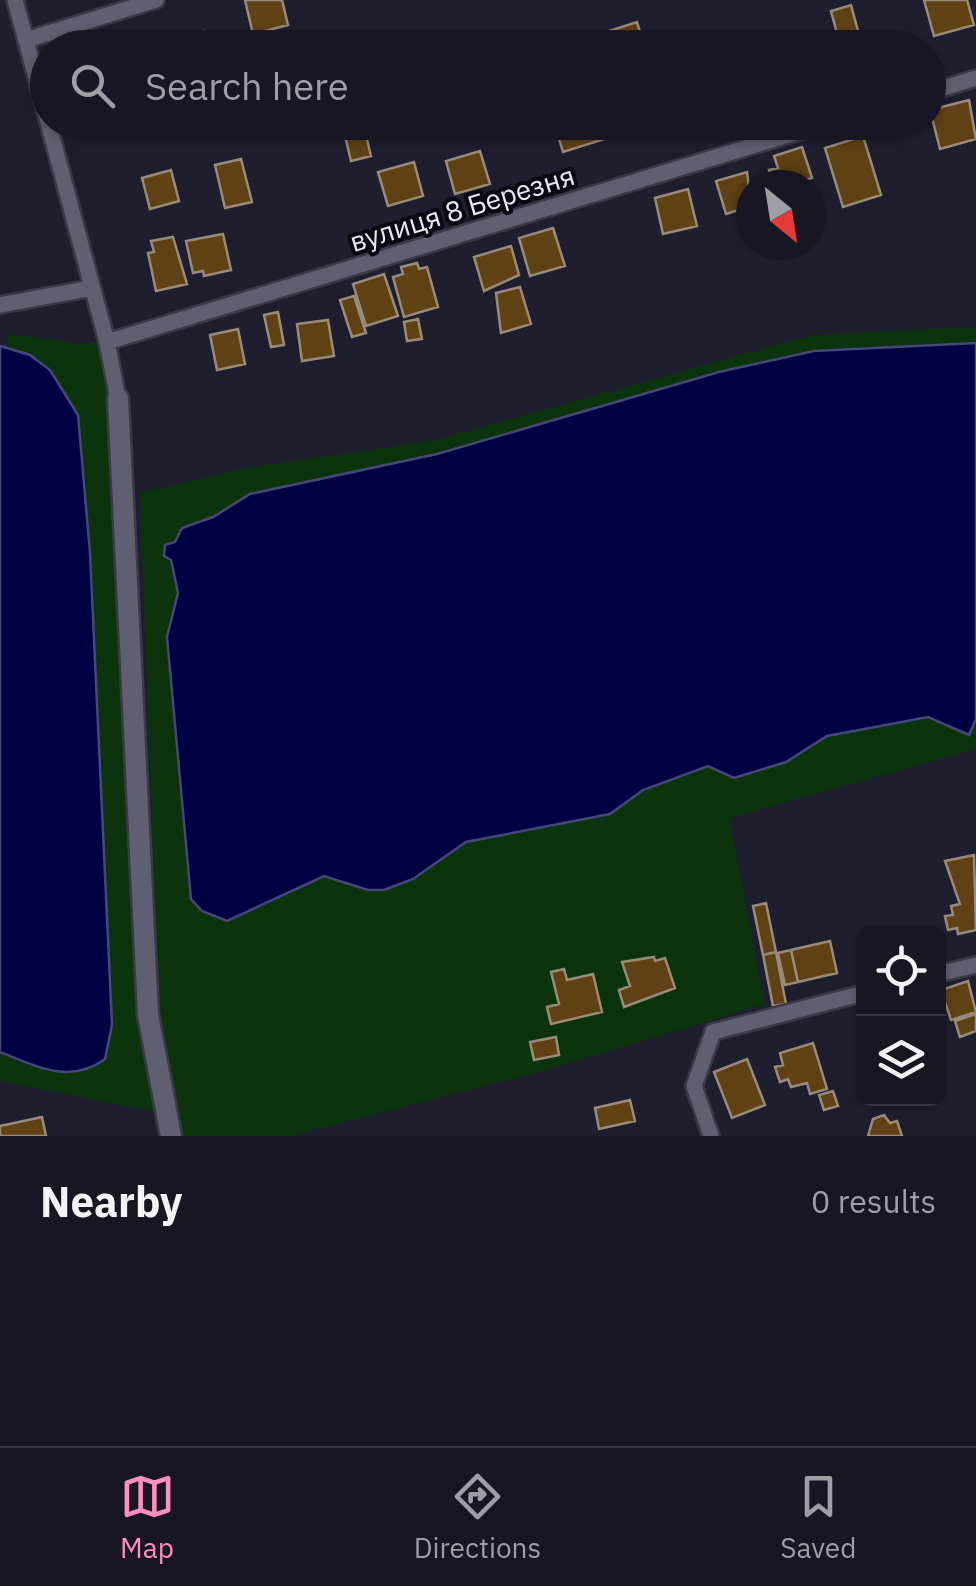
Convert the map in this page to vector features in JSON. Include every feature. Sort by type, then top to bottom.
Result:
[{"type":"street","points":[[15,0],[30,55]]},
{"type":"street","points":[[58,30],[156,0]]},
{"type":"street","points":[[26,40],[30,39]]},
{"type":"street","points":[[946,87],[976,78]]},
{"type":"street","points":[[53,140],[107,342],[118,399],[148,1016],[171,1136]]},
{"type":"street","name":"вулиця 8 Березня","points":[[107,342],[772,140]]},
{"type":"street","points":[[0,305],[92,288]]},
{"type":"street","points":[[946,972],[976,964]]},
{"type":"street","points":[[711,1136],[694,1086],[713,1032],[856,995]]},
{"type":"green space","points":[[976,327],[976,343],[814,351],[719,372],[437,454],[250,494],[213,517],[182,528],[175,543],[165,545],[178,593],[167,638],[188,883],[227,921],[324,876],[368,890],[384,890],[413,879],[466,842],[610,814],[643,790],[708,766],[786,762],[827,736],[929,717],[969,735],[976,719],[976,749],[729,818],[765,1004],[539,1072],[290,1136],[171,1136],[166,1114],[0,1081],[0,1052],[50,1071],[30,355],[7,346],[7,334],[77,343],[107,342],[145,938],[156,932],[140,493],[246,468],[432,441],[812,335]]},
{"type":"shaded area","points":[[976,343],[976,719],[969,735],[928,717],[827,736],[786,762],[734,778],[708,766],[643,790],[610,814],[466,842],[413,879],[384,890],[368,890],[324,876],[227,921],[202,911],[191,899],[167,637],[178,593],[171,560],[164,556],[165,545],[175,542],[182,528],[213,517],[250,494],[437,454],[719,372],[814,351]]},
{"type":"shaded area","points":[[0,346],[30,355],[50,370],[78,415],[90,553],[112,1025],[105,1059],[79,1071],[53,1070],[0,1052]]},
{"type":"building","points":[[245,0],[282,0],[288,25],[252,30]]},
{"type":"building","points":[[924,0],[967,0],[974,25],[946,33],[932,30]]},
{"type":"building","points":[[851,5],[858,30],[836,30],[831,11]]},
{"type":"building","points":[[637,22],[639,30],[612,30]]},
{"type":"building","points":[[969,100],[976,139],[940,149],[938,140],[946,140],[946,106]]},
{"type":"building","points":[[346,140],[367,140],[371,156],[351,161]]},
{"type":"building","points":[[559,140],[602,140],[563,152]]},
{"type":"building","points":[[864,140],[881,195],[843,207],[825,148]]},
{"type":"building","points":[[802,147],[809,170],[769,170],[778,168],[774,156]]},
{"type":"building","points":[[480,151],[490,184],[455,194],[446,161]]},
{"type":"building","points":[[241,159],[252,202],[225,208],[215,165]]},
{"type":"building","points":[[414,162],[423,196],[388,206],[378,172]]},
{"type":"building","points":[[171,170],[179,201],[150,209],[142,178]]},
{"type":"building","points":[[736,175],[736,211],[726,214],[716,181]]},
{"type":"building","points":[[688,189],[697,226],[663,234],[655,198]]},
{"type":"building","points":[[553,228],[565,266],[530,276],[519,238]]},
{"type":"building","points":[[223,234],[231,270],[204,276],[203,271],[193,273],[186,241]]},
{"type":"building","points":[[173,237],[187,284],[156,291],[148,253],[154,252],[151,241]]},
{"type":"building","points":[[511,246],[519,275],[484,291],[474,257]]},
{"type":"building","points":[[417,263],[419,269],[427,267],[438,307],[404,317],[393,277],[403,274],[401,267]]},
{"type":"building","points":[[384,274],[398,316],[366,326],[353,284]]},
{"type":"building","points":[[520,287],[531,324],[501,333],[496,293]]},
{"type":"building","points":[[354,296],[366,333],[352,337],[340,300]]},
{"type":"building","points":[[278,312],[284,345],[271,347],[264,315]]},
{"type":"building","points":[[418,319],[422,339],[407,341],[404,322]]},
{"type":"building","points":[[328,320],[334,356],[302,361],[297,324]]},
{"type":"building","points":[[238,329],[245,364],[217,370],[210,335]]},
{"type":"building","points":[[974,855],[976,930],[958,934],[957,928],[948,930],[945,916],[953,915],[951,906],[960,904],[945,861]]},
{"type":"building","points":[[766,903],[776,952],[763,955],[753,906]]},
{"type":"building","points":[[830,941],[837,973],[798,982],[791,950]]},
{"type":"building","points":[[791,950],[798,982],[785,985],[778,953]]},
{"type":"building","points":[[776,952],[786,1004],[773,1006],[763,955]]},
{"type":"building","points":[[654,957],[655,961],[665,958],[675,988],[624,1007],[619,990],[630,986],[622,962]]},
{"type":"building","points":[[564,969],[567,980],[593,974],[602,1012],[551,1024],[547,1007],[559,1004],[551,972]]},
{"type":"building","points":[[968,981],[976,1012],[951,1020],[946,988]]},
{"type":"building","points":[[976,1014],[976,1031],[960,1037],[955,1021]]},
{"type":"building","points":[[556,1037],[559,1055],[534,1060],[530,1042]]},
{"type":"building","points":[[813,1043],[827,1089],[810,1094],[807,1083],[791,1087],[788,1079],[780,1082],[775,1067],[783,1065],[780,1053]]},
{"type":"building","points":[[747,1059],[765,1105],[732,1118],[714,1072]]},
{"type":"building","points":[[833,1091],[838,1106],[824,1110],[819,1095]]},
{"type":"building","points":[[630,1100],[635,1121],[599,1129],[595,1108]]},
{"type":"building","points":[[884,1115],[890,1123],[897,1121],[902,1136],[868,1136],[873,1119]]},
{"type":"building","points":[[42,1117],[46,1136],[0,1136],[0,1126]]}]
